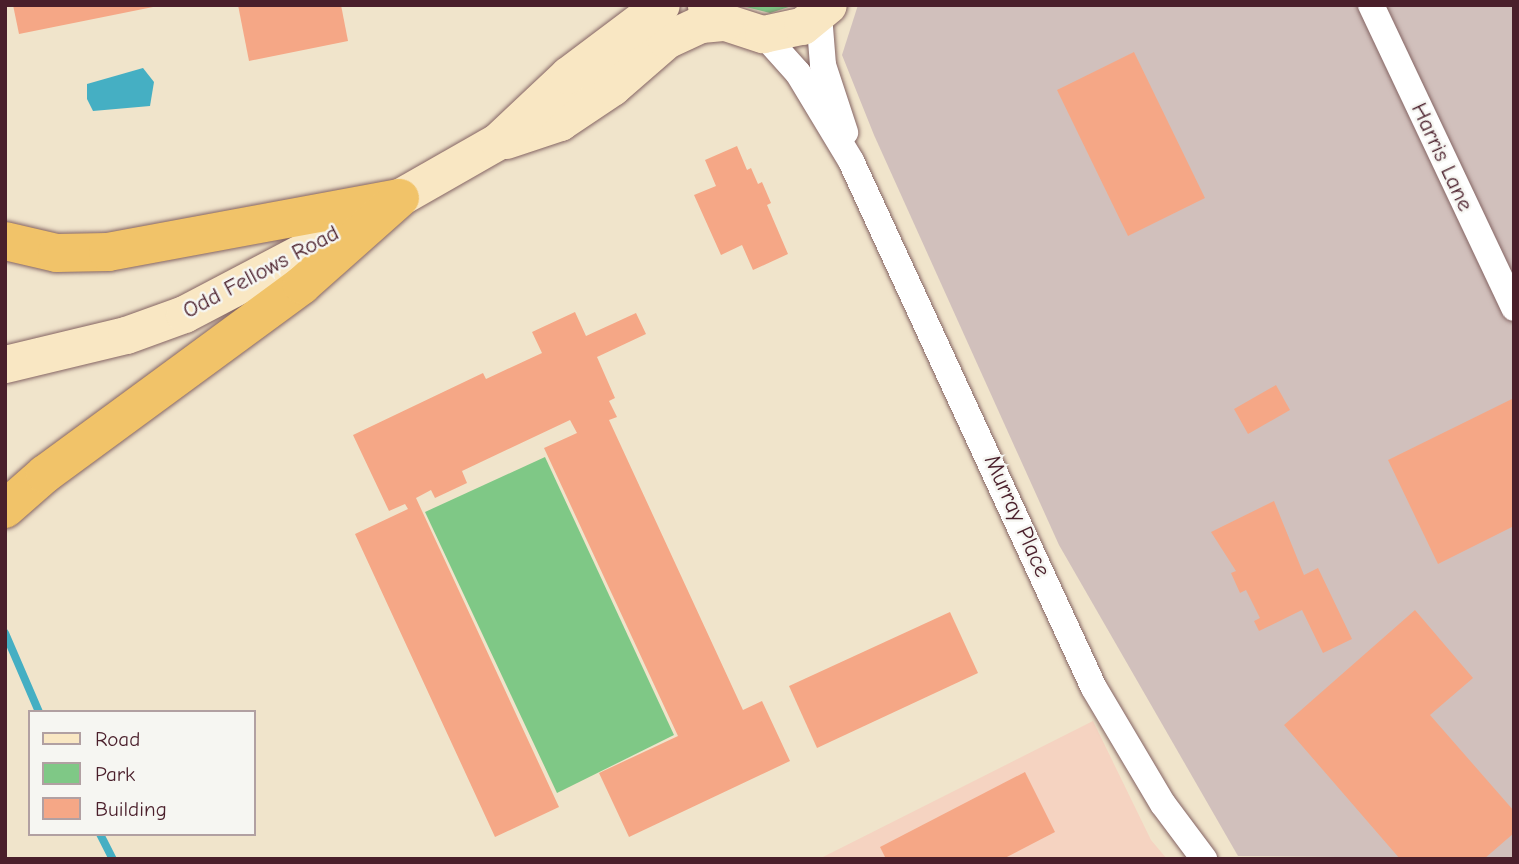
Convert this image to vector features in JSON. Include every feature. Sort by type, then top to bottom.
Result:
[{"type":"highway","points":[[5,241],[57,253],[108,252],[400,198]]},
{"type":"highway","points":[[5,509],[45,474],[302,285],[400,198]]},
{"type":"main road","name":"Odd Fellows Road","points":[[7,364],[126,335],[184,314],[400,198],[498,141],[569,75],[661,5]]},
{"type":"main road","points":[[715,14],[763,34],[802,26],[823,10]]},
{"type":"main road","name":"Odd Fellows Road","points":[[498,141],[531,135],[560,122],[612,87],[666,40],[701,24],[715,14]]},
{"type":"street","name":"Harris Lane","points":[[1371,5],[1514,308]]},
{"type":"street","name":"Murray Place","points":[[823,10],[823,65],[851,161]]},
{"type":"street","name":"Murray Place","points":[[763,34],[798,73],[851,161],[1094,688],[1163,804],[1204,859]]},
{"type":"shaded area","points":[[858,5],[1514,5],[1514,859],[1238,856],[1059,545],[874,135],[842,55]]},
{"type":"shaded area","points":[[1093,721],[1151,840],[1167,859],[819,859]]},
{"type":"green space","points":[[738,5],[795,5],[770,13]]},
{"type":"green space","points":[[545,457],[674,735],[557,793],[425,512]]},
{"type":"water","points":[[143,68],[154,82],[150,106],[93,111],[87,99],[87,84]]},
{"type":"building","points":[[13,5],[158,5],[158,6],[19,34]]},
{"type":"building","points":[[238,5],[341,5],[348,41],[249,61]]},
{"type":"building","points":[[1134,52],[1205,198],[1128,236],[1057,90]]},
{"type":"building","points":[[737,146],[747,170],[751,168],[758,184],[762,182],[771,203],[767,205],[788,254],[753,270],[742,245],[721,255],[694,195],[716,186],[705,160]]},
{"type":"building","points":[[575,312],[586,336],[636,313],[646,334],[597,357],[615,398],[609,401],[617,417],[609,420],[743,710],[762,701],[790,761],[629,837],[599,773],[678,736],[544,448],[577,433],[570,420],[462,471],[467,483],[435,498],[431,490],[416,498],[559,807],[495,837],[355,534],[408,509],[405,504],[389,511],[353,435],[483,373],[486,379],[542,353],[532,332]]},
{"type":"building","points":[[1276,385],[1290,410],[1248,434],[1234,409]]},
{"type":"building","points":[[1514,398],[1514,526],[1438,564],[1388,460]]},
{"type":"building","points":[[1274,501],[1304,575],[1318,568],[1352,639],[1323,653],[1302,610],[1259,631],[1254,621],[1260,618],[1246,590],[1240,593],[1231,573],[1236,571],[1211,532]]},
{"type":"building","points":[[1415,610],[1473,678],[1430,715],[1514,811],[1514,833],[1484,859],[1400,859],[1284,725]]},
{"type":"building","points":[[950,612],[978,673],[817,748],[789,686]]},
{"type":"building","points":[[1025,772],[1055,832],[1003,859],[886,859],[880,847]]},
{"type":"waterway","points":[[5,633],[38,710]]},
{"type":"waterway","points":[[101,836],[113,859]]}]
